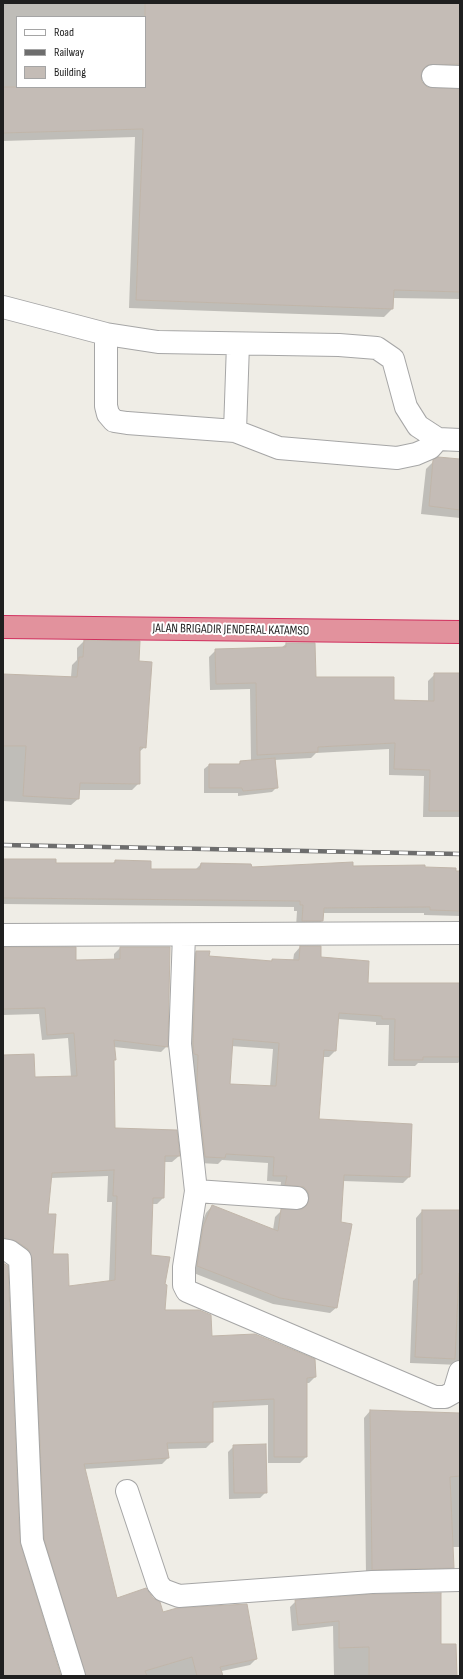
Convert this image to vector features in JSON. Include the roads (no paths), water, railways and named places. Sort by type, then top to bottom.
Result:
[{"type":"highway","name":"JALAN BRIGADIR JENDERAL KATAMSO","points":[[3,627],[460,632]]},
{"type":"street","points":[[432,76],[460,77]]},
{"type":"street","points":[[3,307],[106,334],[158,342],[339,345],[377,348],[393,359],[406,407],[418,426],[438,439],[460,440]]},
{"type":"street","points":[[106,334],[106,406],[108,414],[114,421],[235,431],[279,448],[397,458],[416,454],[430,448],[438,439]]},
{"type":"street","points":[[235,431],[238,344]]},
{"type":"street","points":[[3,936],[460,933]]},
{"type":"street","points":[[184,935],[180,1044],[196,1192],[184,1276],[187,1291],[192,1295],[435,1397],[445,1397],[454,1392],[460,1372]]},
{"type":"street","points":[[196,1192],[297,1198]]},
{"type":"street","points":[[3,1250],[9,1251],[20,1259],[32,1541],[74,1676]]},
{"type":"street","points":[[127,1491],[158,1584],[163,1590],[179,1596],[372,1582],[460,1580]]},
{"type":"railway","points":[[3,845],[460,854]]}]
